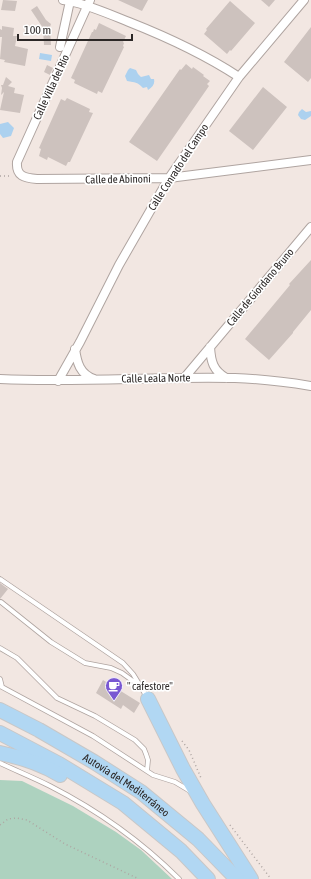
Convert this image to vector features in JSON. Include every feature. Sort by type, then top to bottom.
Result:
[{"type":"highway","points":[[145,694],[203,804],[251,879]]},
{"type":"highway","name":"Autovía del Mediterráneo","points":[[0,710],[87,758],[140,792],[198,839],[237,879]]},
{"type":"highway","name":"Autovía del Mediterráneo","points":[[0,733],[58,764],[116,799],[181,851],[208,879]]},
{"type":"highway","points":[[0,753],[19,758],[51,770],[129,818],[156,831]]},
{"type":"street","name":"Calle Conrado del Campo","points":[[58,381],[119,265],[169,178],[239,77],[304,0]]},
{"type":"street","points":[[60,47],[67,1],[89,3],[170,38],[210,59],[239,77]]},
{"type":"street","name":"Calle Villa del Río","points":[[20,175],[17,168],[17,162],[89,3]]},
{"type":"street","name":"Calle de Abinoni","points":[[20,175],[26,178],[36,179],[169,178],[311,160]]},
{"type":"street","name":"Calle de Giordano Bruno","points":[[185,377],[311,229]]},
{"type":"street","points":[[210,347],[211,362],[213,366],[227,378]]},
{"type":"street","points":[[75,349],[77,362],[82,371],[97,380]]},
{"type":"street","name":"Calle Leala Norte","points":[[0,379],[58,381],[185,377],[268,380],[311,386]]},
{"type":"lane","points":[[0,579],[123,663],[133,674],[145,694]]},
{"type":"lane","points":[[1,602],[51,642],[85,663],[111,668],[122,672],[145,694]]},
{"type":"lane","points":[[0,648],[17,658],[57,698],[95,716],[135,740],[144,749],[146,754],[148,760],[147,771]]},
{"type":"lane","points":[[0,679],[1,686],[93,736],[158,778],[184,787],[203,804]]},
{"type":"lane","points":[[0,763],[50,786],[102,818],[127,835],[179,879]]},
{"type":"path","points":[[0,176],[9,177],[20,175]]},
{"type":"path","points":[[0,825],[8,819],[16,818],[27,820],[65,844],[139,879]]},
{"type":"path","points":[[234,829],[272,879]]},
{"type":"green space","points":[[0,780],[22,781],[73,806],[116,832],[141,850],[172,879],[0,879]]},
{"type":"water","points":[[40,53],[52,55],[51,61],[39,59]]},
{"type":"water","points":[[130,68],[136,70],[141,77],[149,75],[151,79],[154,79],[154,84],[152,87],[148,90],[147,87],[143,88],[137,83],[127,81],[125,76]]},
{"type":"water","points":[[302,109],[306,112],[311,111],[311,116],[305,120],[301,119],[298,115]]},
{"type":"water","points":[[8,122],[14,128],[11,136],[3,138],[0,134],[0,124]]},
{"type":"building","points":[[3,0],[17,1],[15,11],[1,10]]},
{"type":"building","points":[[118,0],[148,0],[142,11]]},
{"type":"building","points":[[261,0],[275,0],[269,7]]},
{"type":"building","points":[[230,1],[255,23],[227,54],[204,34],[207,30],[206,29]]},
{"type":"building","points":[[37,6],[46,20],[51,24],[51,45],[44,45],[43,28],[31,10]]},
{"type":"building","points":[[99,23],[126,36],[123,42],[124,47],[102,93],[98,91],[97,94],[74,83],[75,80],[71,78],[92,32],[94,29],[96,30]]},
{"type":"building","points":[[2,26],[14,28],[13,36],[17,36],[15,46],[28,49],[25,66],[4,62],[5,60],[0,59],[2,37],[0,37],[0,29],[2,30]]},
{"type":"building","points":[[311,27],[311,78],[308,82],[284,62]]},
{"type":"building","points":[[186,64],[204,75],[203,76],[210,81],[207,84],[209,86],[157,161],[129,142],[180,69],[181,70]]},
{"type":"building","points":[[47,65],[53,68],[50,75],[44,72]]},
{"type":"building","points":[[6,77],[12,82],[8,86],[15,88],[14,93],[24,95],[20,113],[0,110],[4,92],[1,95],[1,85],[3,85]]},
{"type":"building","points":[[263,87],[287,107],[253,150],[229,131]]},
{"type":"building","points":[[67,98],[90,109],[89,112],[93,113],[70,162],[68,162],[66,166],[48,157],[47,160],[39,156],[41,149],[39,148],[61,99],[65,101]]},
{"type":"building","points":[[311,260],[311,310],[269,360],[245,339],[290,285],[289,284]]},
{"type":"building","points":[[0,583],[8,589],[0,599]]},
{"type":"building","points":[[103,680],[140,703],[134,713],[123,705],[121,709],[96,693]]},
{"type":"place","name":"\" cafestore\"","points":[[114,701]]}]
